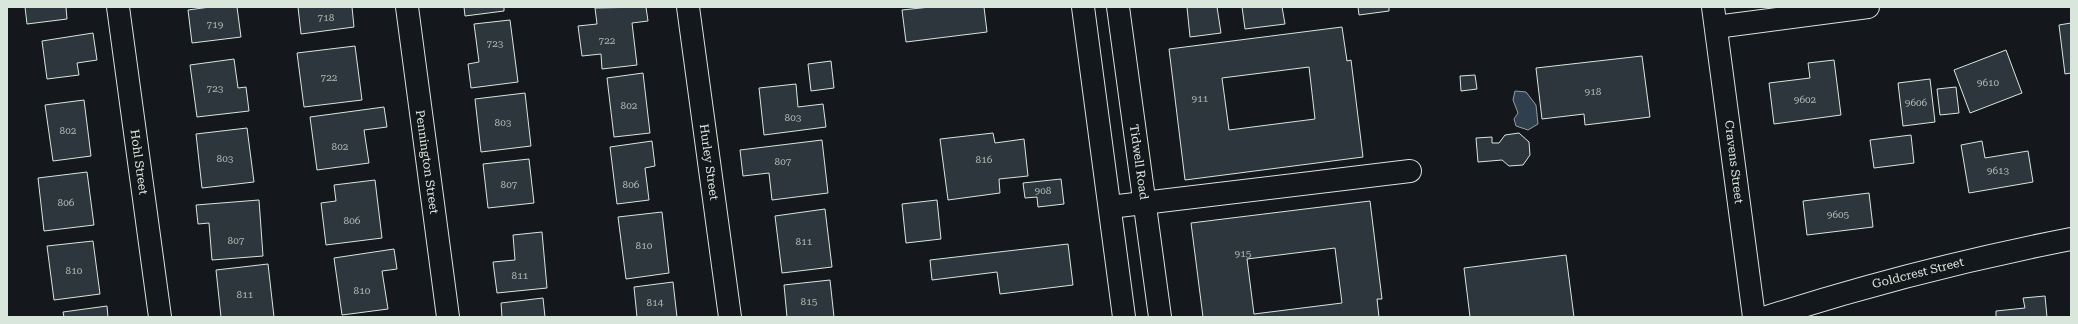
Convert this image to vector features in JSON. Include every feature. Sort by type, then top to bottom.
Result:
[{"type":"street","name":"Hohl Street","points":[[118,7],[160,317]]},
{"type":"street","name":"Pennington Street","points":[[407,7],[448,317]]},
{"type":"street","name":"Hurley Street","points":[[688,7],[730,317]]},
{"type":"street","points":[[1083,7],[1124,317]]},
{"type":"street","name":"Tidwell Road","points":[[1118,7],[1160,317]]},
{"type":"street","points":[[1715,17],[1868,7]]},
{"type":"street","name":"Cravens Street","points":[[1715,17],[1754,317]]},
{"type":"street","points":[[1110,207],[1410,172]]},
{"type":"street","name":"Goldcrest Street","points":[[1767,317],[1916,272],[2000,252],[2071,239]]},
{"type":"water","points":[[1515,91],[1526,92],[1536,105],[1538,124],[1528,130],[1516,126],[1514,119],[1518,113],[1513,100]]},
{"type":"building","points":[[25,7],[66,7],[67,19],[27,24]]},
{"type":"building","points":[[210,7],[237,7],[241,37],[192,43],[188,10]]},
{"type":"building","points":[[298,7],[352,7],[354,27],[301,34]]},
{"type":"building","points":[[464,7],[504,7],[504,11],[465,16]]},
{"type":"building","points":[[646,7],[648,21],[632,23],[637,65],[602,69],[601,54],[582,56],[578,26],[597,24],[595,8]]},
{"type":"building","points":[[930,7],[984,7],[987,32],[906,42],[902,10]]},
{"type":"building","points":[[1187,7],[1217,7],[1221,33],[1190,37]]},
{"type":"building","points":[[1242,7],[1282,7],[1285,24],[1245,29]]},
{"type":"building","points":[[1358,7],[1389,7],[1389,11],[1359,15]]},
{"type":"building","points":[[510,20],[518,82],[471,88],[468,64],[479,62],[474,24]]},
{"type":"building","points":[[2071,23],[2071,73],[2065,74],[2059,25]]},
{"type":"building","points":[[1342,27],[1347,61],[1351,60],[1363,157],[1185,180],[1169,49]],"holes":[[[1309,67],[1315,119],[1229,130],[1222,78]]]},
{"type":"building","points":[[93,33],[97,60],[77,63],[79,75],[47,79],[42,41]]},
{"type":"building","points":[[355,46],[362,100],[304,107],[297,53]]},
{"type":"building","points":[[2006,50],[2022,93],[1970,113],[1954,70]]},
{"type":"building","points":[[1642,56],[1650,117],[1585,125],[1584,114],[1542,119],[1536,68]]},
{"type":"building","points":[[234,59],[238,88],[246,87],[249,111],[197,117],[190,65]]},
{"type":"building","points":[[1834,60],[1841,115],[1774,124],[1769,83],[1810,78],[1808,63]]},
{"type":"building","points":[[831,61],[834,88],[811,91],[808,64]]},
{"type":"building","points":[[643,73],[650,133],[614,137],[607,78]]},
{"type":"building","points":[[1475,75],[1477,89],[1461,91],[1460,76]]},
{"type":"building","points":[[1930,79],[1935,122],[1903,126],[1898,83]]},
{"type":"building","points":[[796,84],[798,107],[823,104],[826,127],[764,135],[759,88]]},
{"type":"building","points":[[1956,87],[1959,113],[1940,115],[1937,89]]},
{"type":"building","points":[[525,93],[531,146],[481,152],[475,99]]},
{"type":"building","points":[[84,100],[91,156],[53,161],[45,105]]},
{"type":"building","points":[[384,107],[387,127],[364,130],[369,163],[317,170],[310,117]]},
{"type":"building","points":[[247,128],[254,182],[202,188],[196,134]]},
{"type":"building","points":[[993,133],[995,143],[1024,139],[1028,176],[999,179],[1000,193],[948,200],[940,139]]},
{"type":"building","points":[[1519,133],[1529,142],[1530,155],[1523,165],[1509,166],[1502,160],[1478,162],[1476,138],[1492,137],[1492,143],[1499,143],[1505,135]]},
{"type":"building","points":[[1911,135],[1914,163],[1874,168],[1870,140]]},
{"type":"building","points":[[822,140],[828,193],[772,200],[769,173],[743,176],[740,150]]},
{"type":"building","points":[[652,141],[655,166],[645,168],[649,200],[617,204],[610,147]]},
{"type":"building","points":[[1982,141],[1985,158],[2028,151],[2033,182],[1969,193],[1961,145]]},
{"type":"building","points":[[529,159],[534,203],[488,208],[483,164]]},
{"type":"building","points":[[87,172],[94,225],[44,231],[38,178]]},
{"type":"building","points":[[1061,179],[1064,204],[1038,207],[1037,197],[1025,198],[1023,183]]},
{"type":"building","points":[[375,180],[382,238],[326,245],[321,203],[336,201],[334,185]]},
{"type":"building","points":[[1869,193],[1873,227],[1807,235],[1803,201]]},
{"type":"building","points":[[259,200],[263,256],[212,260],[209,223],[198,224],[196,205]]},
{"type":"building","points":[[937,200],[941,239],[906,243],[902,204]]},
{"type":"building","points":[[1370,201],[1382,299],[1377,299],[1379,317],[1203,317],[1191,223]],"holes":[[[1335,248],[1342,303],[1254,314],[1247,259]]]},
{"type":"building","points":[[825,209],[832,267],[782,273],[775,216]]},
{"type":"building","points":[[662,212],[669,273],[626,279],[618,217]]},
{"type":"building","points":[[542,232],[547,288],[497,293],[493,262],[515,260],[513,235]]},
{"type":"building","points":[[93,241],[100,294],[54,300],[47,246]]},
{"type":"building","points":[[1068,244],[1073,285],[1000,294],[997,272],[932,280],[930,260]]},
{"type":"building","points":[[394,249],[397,269],[382,271],[388,309],[342,315],[334,258]]},
{"type":"building","points":[[1566,255],[1574,317],[1470,317],[1464,268]]},
{"type":"building","points":[[268,264],[274,317],[221,317],[216,270]]},
{"type":"building","points":[[830,280],[834,317],[787,317],[784,285]]},
{"type":"building","points":[[673,282],[677,317],[637,317],[634,287]]},
{"type":"building","points":[[2045,296],[2047,317],[1996,317],[1996,311],[2025,308],[2023,298]]},
{"type":"building","points":[[543,298],[545,317],[502,317],[501,303]]},
{"type":"building","points":[[107,306],[108,317],[64,317],[63,312]]}]
